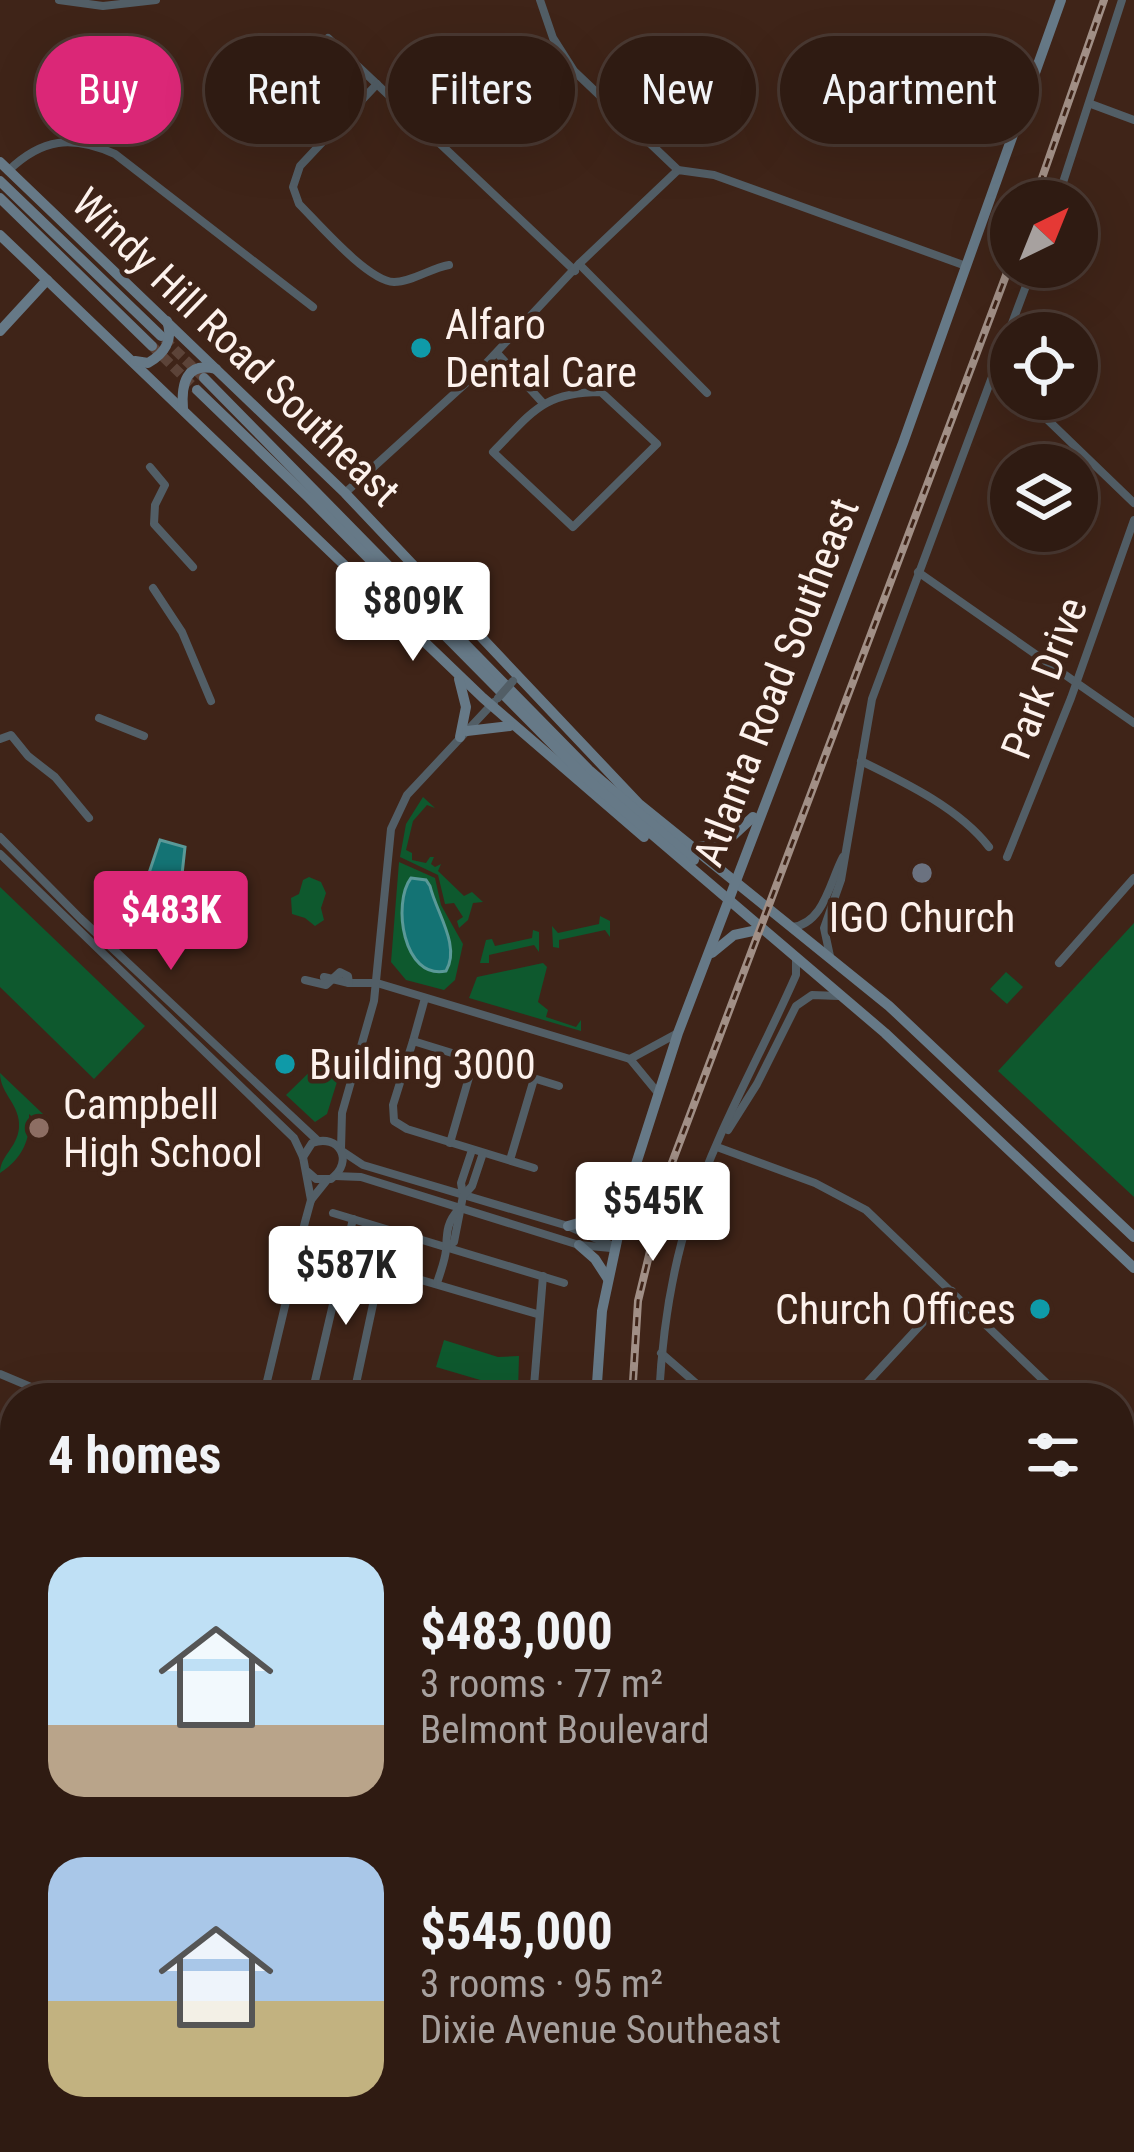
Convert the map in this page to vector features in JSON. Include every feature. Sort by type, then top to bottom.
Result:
[{"type":"main road","name":"Atlanta Road Southeast","points":[[598,1383],[608,1280],[628,1189],[677,1033],[968,266],[1061,0]]},
{"type":"main road","name":"Windy Hill Road Southeast","points":[[3,171],[220,369],[345,493],[515,680],[613,779],[915,1029],[1134,1237]]},
{"type":"main road","name":"Windy Hill Road Southeast","points":[[0,198],[156,341],[3,171]]},
{"type":"main road","name":"Windy Hill Road Southeast","points":[[0,236],[454,671],[494,702],[518,730],[630,827],[844,997],[1134,1268]]},
{"type":"main road","points":[[0,331],[47,280]]},
{"type":"main road","points":[[131,361],[148,363],[161,355],[169,338],[167,320]]},
{"type":"main road","points":[[183,409],[181,387],[189,373],[205,365],[220,369]]},
{"type":"main road","name":"Windy Hill Road Southeast","points":[[727,901],[586,778],[201,384],[589,770],[672,843],[733,883]]},
{"type":"main road","points":[[454,671],[465,699],[464,734],[506,724],[518,730]]},
{"type":"main road","points":[[691,848],[726,842],[760,810]]},
{"type":"main road","points":[[710,955],[734,935],[762,929]]},
{"type":"main road","points":[[568,1226],[599,1217],[628,1189]]},
{"type":"main road","points":[[579,1245],[596,1259],[608,1280]]},
{"type":"street","points":[[59,0],[103,6],[156,0]]},
{"type":"street","points":[[540,0],[553,38],[574,71],[678,170],[714,175],[968,266]]},
{"type":"street","points":[[1064,180],[1122,0]]},
{"type":"street","points":[[364,72],[707,393]]},
{"type":"street","points":[[377,84],[300,166],[294,194],[298,204],[374,276],[393,282],[449,265]]},
{"type":"street","points":[[1090,104],[1134,120]]},
{"type":"street","points":[[3,171],[29,151],[57,143],[86,144],[115,154],[313,307]]},
{"type":"street","points":[[345,493],[496,353],[678,170]]},
{"type":"street","points":[[496,353],[542,402]]},
{"type":"street","points":[[832,960],[824,928],[842,880],[872,700],[990,383]]},
{"type":"street","points":[[602,392],[658,444],[573,527],[493,452],[542,402],[602,392]]},
{"type":"street","points":[[1048,420],[1134,503]]},
{"type":"street","points":[[150,467],[165,485],[155,505],[154,524],[193,566]]},
{"type":"street","name":"Park Drive","points":[[1007,857],[1134,520]]},
{"type":"street","points":[[918,572],[1134,724]]},
{"type":"street","points":[[153,588],[177,623],[211,700]]},
{"type":"street","points":[[311,1200],[344,1162],[342,1112],[372,1014],[391,829],[407,796],[515,680]]},
{"type":"street","points":[[99,718],[144,736]]},
{"type":"street","points":[[0,739],[11,735],[89,818]]},
{"type":"street","points":[[861,761],[942,808],[980,834],[989,847]]},
{"type":"street","points":[[0,837],[318,1140],[332,1141],[363,1165],[568,1226],[615,1247]]},
{"type":"street","points":[[789,927],[807,924],[815,916],[847,850]]},
{"type":"street","points":[[0,854],[294,1138],[303,1157],[311,1200],[267,1383]]},
{"type":"street","points":[[1059,963],[1134,878]]},
{"type":"street","points":[[660,1383],[668,1296],[680,1247],[717,1147],[796,975],[796,956]]},
{"type":"street","points":[[305,980],[326,985],[327,978],[340,972],[349,983],[377,983],[630,1059],[658,1093]]},
{"type":"street","points":[[717,1147],[757,1084],[796,1006],[812,995],[844,997]]},
{"type":"street","points":[[425,998],[393,1105],[394,1120],[407,1129],[534,1168]]},
{"type":"street","points":[[630,1059],[677,1033]]},
{"type":"street","points":[[413,1041],[559,1086]]},
{"type":"street","points":[[450,1143],[474,1060]]},
{"type":"street","points":[[509,1160],[534,1078]]},
{"type":"street","points":[[303,1157],[342,1112]]},
{"type":"street","points":[[717,1147],[815,1183],[857,1204],[1047,1383]]},
{"type":"street","points":[[436,1283],[447,1247],[444,1238],[451,1217],[460,1208],[460,1183],[472,1150]]},
{"type":"street","points":[[463,1196],[472,1186],[483,1154]]},
{"type":"street","points":[[307,1172],[316,1179],[361,1177],[579,1245],[615,1247]]},
{"type":"street","points":[[333,1213],[564,1282]]},
{"type":"street","points":[[314,1383],[353,1219]]},
{"type":"street","points":[[343,1257],[537,1314]]},
{"type":"street","points":[[356,1383],[381,1267]]},
{"type":"street","points":[[534,1383],[543,1276]]},
{"type":"street","points":[[867,1383],[952,1291]]},
{"type":"street","points":[[661,1353],[695,1383]]},
{"type":"green space","points":[[423,797],[435,808],[427,805],[413,821],[406,850],[412,853],[412,860],[426,863],[434,857],[431,864],[441,864],[438,871],[464,896],[472,892],[483,902],[473,903],[468,920],[459,928],[457,921],[463,917],[454,903],[445,904],[438,875],[400,857],[406,824]]},
{"type":"green space","points":[[399,862],[435,878],[441,905],[463,944],[455,980],[444,990],[406,980],[391,962]]},
{"type":"green space","points":[[309,877],[321,882],[326,893],[321,908],[324,920],[315,926],[292,914],[291,898]]},
{"type":"green space","points":[[0,887],[145,1026],[94,1079],[0,987]]},
{"type":"green space","points":[[600,916],[610,921],[610,937],[605,930],[559,940],[559,948],[553,947],[552,926],[558,933],[599,924]]},
{"type":"green space","points":[[1134,923],[1134,1197],[998,1071]]},
{"type":"green space","points":[[533,930],[539,932],[539,952],[534,945],[489,955],[489,963],[480,963],[486,940],[492,939],[495,946],[532,938]]},
{"type":"green space","points":[[543,963],[547,967],[538,1002],[548,1010],[546,1017],[576,1027],[581,1020],[581,1031],[469,998],[477,977]]},
{"type":"green space","points":[[1006,972],[1023,987],[1007,1004],[990,989]]},
{"type":"green space","points":[[331,1051],[345,1056],[327,1114],[315,1122],[286,1095]]},
{"type":"green space","points":[[0,1073],[43,1114],[37,1121],[29,1114],[24,1148],[0,1173],[19,1128]]},
{"type":"green space","points":[[444,1340],[498,1357],[519,1356],[518,1383],[491,1383],[436,1367]]},
{"type":"water","points":[[160,840],[185,847],[178,911],[151,918],[140,900]]},
{"type":"water","points":[[411,878],[426,880],[430,886],[449,940],[446,971],[431,971],[420,964],[405,937],[402,904]]},
{"type":"tunnel","points":[[164,339],[204,378]]},
{"type":"tunnel","points":[[152,346],[197,390]]},
{"type":"railway","points":[[1041,180],[1104,0]]},
{"type":"railway","points":[[633,1383],[638,1301],[670,1168],[1001,288]]},
{"type":"place","name":"Alfaro Dental Care","points":[[421,348]]},
{"type":"place","name":"IGO Church","points":[[922,873]]},
{"type":"place","name":"Building 3000","points":[[285,1064]]},
{"type":"place","name":"Campbell High School","points":[[39,1128]]},
{"type":"place","name":"Church Offices","points":[[1040,1309]]}]
